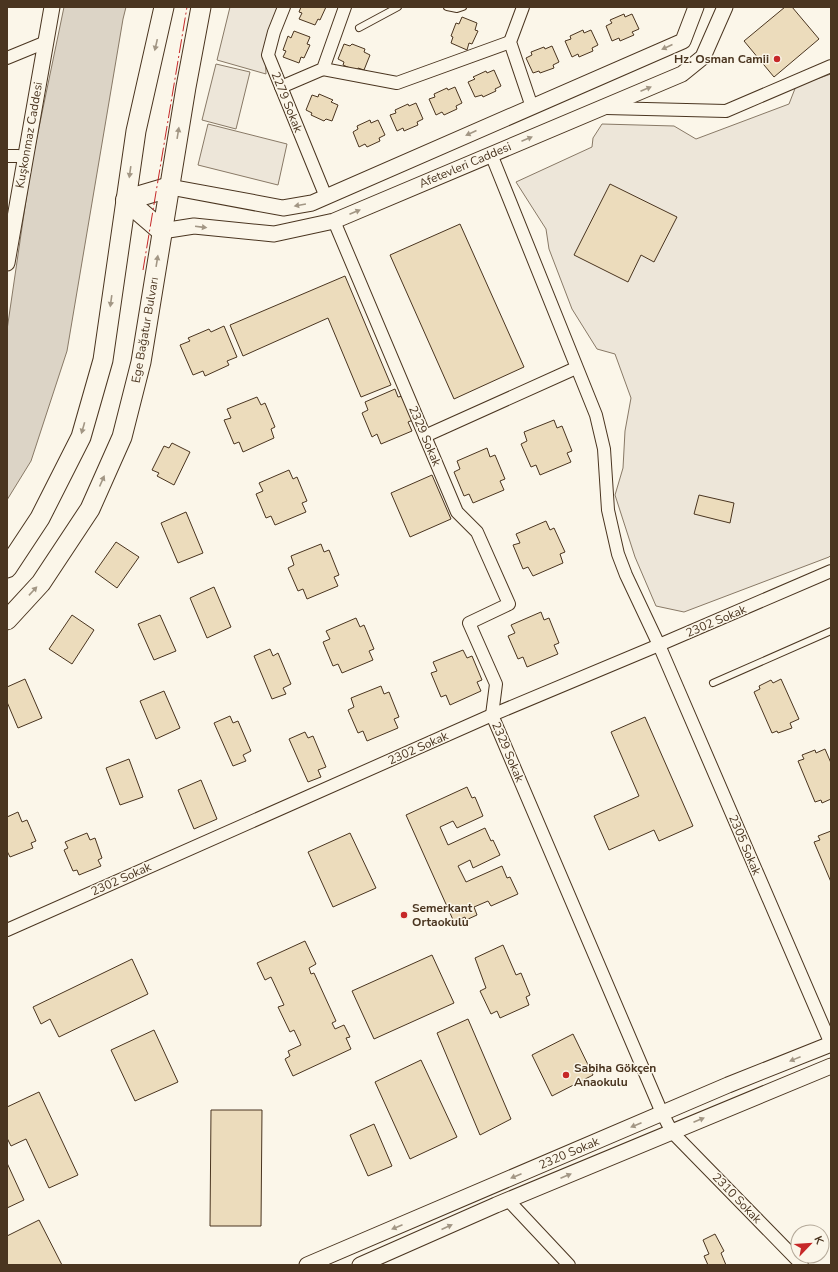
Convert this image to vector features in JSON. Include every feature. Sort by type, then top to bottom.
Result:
[{"type":"highway","points":[[126,200],[170,187]]},
{"type":"highway","points":[[126,200],[162,231]]},
{"type":"main road","points":[[7,568],[40,518],[81,437],[103,360],[136,131],[164,7]]},
{"type":"main road","name":"Ege Bağatur Bulvarı","points":[[7,620],[41,583],[90,509],[122,437],[141,362],[186,87],[201,7]]},
{"type":"street","name":"Kuşkonmaz Caddesi","points":[[7,263],[52,7]]},
{"type":"street","name":"2279 Sokak","points":[[284,7],[274,32],[268,55],[326,197]]},
{"type":"street","points":[[323,69],[345,7]]},
{"type":"street","points":[[523,7],[510,42],[532,107]]},
{"type":"street","points":[[170,187],[283,208],[312,203],[683,41],[696,7]]},
{"type":"street","name":"Afetevleri Caddesi","points":[[162,231],[194,226],[274,234],[334,221],[682,74],[703,57],[725,7]]},
{"type":"street","points":[[7,58],[46,42]]},
{"type":"street","points":[[281,87],[323,69],[397,83],[510,42]]},
{"type":"street","points":[[601,108],[726,111],[831,66]]},
{"type":"street","name":"2305 Sokak","points":[[491,154],[601,432],[606,462],[608,510],[618,554],[628,581],[659,645],[831,1044]]},
{"type":"street","points":[[7,156],[18,156],[25,158]]},
{"type":"street","name":"2329 Sokak","points":[[334,221],[457,512],[477,532],[509,604],[469,623],[496,684],[492,715],[662,1113],[672,1132]]},
{"type":"street","points":[[425,436],[576,368]]},
{"type":"street","name":"2302 Sokak","points":[[7,930],[492,715],[831,572]]},
{"type":"street","name":"2320 Sokak","points":[[307,1265],[662,1113],[831,1044]]},
{"type":"street","name":"2320 Sokak","points":[[367,1264],[508,1200],[831,1066]]},
{"type":"street","name":"2310 Sokak","points":[[672,1132],[802,1265]]},
{"type":"street","points":[[508,1200],[570,1265]]},
{"type":"lane","points":[[359,28],[398,7]]},
{"type":"lane","points":[[446,7],[457,9],[463,7]]},
{"type":"lane","points":[[713,683],[831,631]]},
{"type":"shaded area","points":[[64,7],[126,7],[67,351],[31,461],[7,500],[7,330],[31,166]]},
{"type":"shaded area","points":[[230,7],[281,7],[265,49],[266,74],[217,60]]},
{"type":"shaded area","points":[[216,64],[250,72],[236,129],[202,120]]},
{"type":"shaded area","points":[[831,74],[831,555],[684,612],[656,606],[635,557],[615,495],[623,468],[625,431],[631,398],[615,354],[597,349],[572,309],[549,249],[546,229],[516,182],[592,147],[593,138],[602,124],[674,126],[696,139],[789,104],[796,86]]},
{"type":"shaded area","points":[[208,124],[287,144],[278,185],[198,165]]},
{"type":"building","points":[[301,7],[326,7],[320,20],[318,19],[315,25],[299,19],[302,13],[299,12]]},
{"type":"building","name":"Hz. Osman Camii","points":[[785,7],[792,7],[819,39],[774,77],[744,41]]},
{"type":"building","points":[[624,14],[625,17],[632,14],[639,29],[632,32],[634,35],[620,41],[619,38],[612,41],[606,26],[612,23],[610,20]]},
{"type":"building","points":[[462,17],[477,23],[475,30],[478,31],[472,44],[469,43],[467,50],[451,43],[453,37],[451,36],[456,23],[459,24]]},
{"type":"building","points":[[583,30],[584,33],[591,30],[598,45],[592,48],[593,51],[579,57],[578,54],[572,57],[565,41],[571,39],[570,36]]},
{"type":"building","points":[[294,31],[310,37],[307,44],[310,45],[304,58],[301,57],[299,63],[283,57],[286,51],[283,50],[288,36],[291,38]]},
{"type":"building","points":[[344,44],[350,46],[352,44],[365,49],[364,52],[370,55],[364,70],[358,68],[357,71],[343,65],[344,62],[338,59]]},
{"type":"building","points":[[552,46],[559,62],[553,65],[554,68],[540,73],[539,71],[533,73],[526,58],[532,55],[531,52],[544,47],[545,49]]},
{"type":"building","points":[[494,70],[501,86],[495,89],[496,91],[483,97],[482,95],[475,97],[468,82],[475,79],[473,77],[486,71],[487,73]]},
{"type":"building","points":[[455,87],[462,103],[456,106],[457,109],[444,115],[442,112],[436,115],[429,99],[435,97],[434,94],[447,88],[448,90]]},
{"type":"building","points":[[319,94],[333,100],[331,102],[338,105],[332,121],[326,119],[324,121],[311,115],[312,113],[306,110],[312,95],[318,97]]},
{"type":"building","points":[[416,103],[423,119],[417,122],[418,125],[404,131],[403,128],[397,131],[390,115],[396,113],[395,110],[408,104],[409,106]]},
{"type":"building","points":[[370,120],[371,123],[378,120],[385,135],[379,138],[380,141],[367,147],[365,144],[359,147],[353,132],[358,129],[357,126]]},
{"type":"building","points":[[610,184],[677,217],[654,262],[641,255],[628,282],[574,255]]},
{"type":"building","points":[[460,224],[524,367],[454,399],[390,255]]},
{"type":"building","points":[[345,276],[391,385],[361,397],[328,318],[243,356],[230,325]]},
{"type":"building","points":[[224,326],[237,357],[227,361],[229,365],[205,376],[203,371],[193,375],[180,345],[190,341],[188,338],[209,329],[211,332]]},
{"type":"building","points":[[395,389],[398,397],[403,396],[413,420],[408,422],[412,431],[381,444],[377,434],[372,437],[362,413],[368,410],[365,402]]},
{"type":"building","points":[[257,397],[261,405],[265,403],[275,427],[271,429],[274,438],[243,452],[239,442],[234,444],[224,420],[231,418],[227,409]]},
{"type":"building","points":[[554,420],[557,428],[562,426],[572,451],[567,453],[571,462],[540,475],[536,465],[531,467],[521,444],[527,441],[524,432]]},
{"type":"building","points":[[172,443],[190,452],[174,485],[157,476],[159,473],[152,470],[164,446],[169,448]]},
{"type":"building","points":[[487,448],[490,457],[495,455],[505,479],[500,481],[504,490],[473,503],[469,494],[464,496],[454,472],[460,469],[457,461]]},
{"type":"building","points":[[289,470],[293,479],[297,477],[307,501],[302,503],[306,512],[275,525],[271,516],[266,518],[256,494],[263,491],[259,483]]},
{"type":"building","points":[[432,475],[451,519],[410,537],[391,493]]},
{"type":"building","points":[[699,495],[734,503],[730,523],[694,514]]},
{"type":"building","points":[[186,512],[203,553],[178,563],[161,523]]},
{"type":"building","points":[[546,521],[550,530],[554,528],[565,552],[560,554],[563,563],[533,576],[528,567],[523,569],[513,545],[520,543],[516,534]]},
{"type":"building","points":[[116,542],[139,557],[117,588],[95,572]]},
{"type":"building","points":[[321,544],[324,552],[329,550],[339,575],[334,577],[338,586],[307,599],[303,589],[298,591],[288,568],[294,565],[291,556]]},
{"type":"building","points":[[214,587],[231,627],[207,638],[190,598]]},
{"type":"building","points":[[541,612],[544,620],[549,618],[559,643],[554,645],[558,654],[527,667],[523,657],[518,659],[508,636],[515,633],[511,625]]},
{"type":"building","points":[[72,615],[94,630],[72,664],[49,649]]},
{"type":"building","points":[[160,615],[176,651],[154,660],[138,624]]},
{"type":"building","points":[[356,618],[360,627],[364,625],[374,649],[369,651],[373,660],[342,673],[338,664],[333,666],[323,642],[330,639],[326,631]]},
{"type":"building","points":[[270,649],[273,656],[278,653],[291,684],[283,688],[286,694],[272,699],[254,656]]},
{"type":"building","points":[[463,650],[467,658],[472,656],[482,680],[477,682],[481,691],[450,705],[446,695],[441,697],[431,673],[437,671],[433,662]]},
{"type":"building","points":[[25,679],[42,718],[18,728],[7,702],[7,687]]},
{"type":"building","points":[[781,679],[799,719],[790,723],[792,728],[778,733],[777,731],[772,733],[754,692],[760,689],[759,686],[771,680],[773,683]]},
{"type":"building","points":[[381,686],[384,694],[389,692],[399,717],[394,719],[398,728],[367,741],[363,731],[358,733],[348,710],[354,707],[351,698]]},
{"type":"building","points":[[164,691],[180,728],[156,739],[140,701]]},
{"type":"building","points":[[230,716],[233,723],[238,721],[251,751],[243,755],[246,761],[233,766],[214,723]]},
{"type":"building","points":[[645,717],[693,826],[659,841],[654,830],[609,850],[594,816],[639,796],[611,732]]},
{"type":"building","points":[[305,732],[308,738],[313,736],[326,767],[318,770],[321,777],[308,782],[289,739]]},
{"type":"building","points":[[825,749],[831,763],[831,799],[822,803],[821,800],[815,802],[798,761],[804,759],[802,755],[815,750],[816,753]]},
{"type":"building","points":[[129,759],[143,797],[120,805],[106,768]]},
{"type":"building","points":[[201,780],[217,819],[194,829],[178,790]]},
{"type":"building","points":[[467,787],[472,798],[475,797],[483,816],[457,828],[453,821],[440,827],[448,845],[485,828],[500,855],[473,868],[470,860],[458,866],[466,882],[502,866],[507,878],[510,877],[518,894],[491,906],[488,901],[474,907],[477,915],[466,920],[465,917],[454,922],[406,815]]},
{"type":"building","points":[[18,812],[22,822],[27,820],[36,841],[31,843],[33,848],[10,857],[7,851],[7,817]]},
{"type":"building","points":[[831,831],[831,882],[814,842],[820,840],[818,836]]},
{"type":"building","points":[[87,833],[90,840],[95,838],[102,858],[98,860],[101,866],[79,875],[77,870],[73,871],[64,850],[68,848],[65,842]]},
{"type":"building","points":[[350,833],[376,888],[333,907],[308,852]]},
{"type":"building","points":[[305,941],[316,964],[309,968],[311,974],[314,973],[336,1021],[332,1023],[335,1029],[344,1025],[350,1037],[346,1038],[351,1049],[293,1076],[285,1059],[290,1056],[288,1051],[301,1045],[294,1030],[290,1032],[278,1007],[284,1005],[271,977],[265,980],[257,963]]},
{"type":"building","points":[[503,945],[516,975],[521,973],[530,995],[526,997],[529,1005],[500,1018],[497,1011],[491,1014],[480,991],[486,988],[475,958]]},
{"type":"building","points":[[432,955],[454,1003],[374,1039],[352,991]]},
{"type":"building","points":[[132,959],[148,994],[59,1037],[50,1019],[41,1024],[33,1007]]},
{"type":"building","points":[[468,1019],[511,1119],[480,1135],[437,1033]]},
{"type":"building","points":[[154,1030],[178,1082],[135,1101],[111,1050]]},
{"type":"building","points":[[573,1034],[593,1075],[552,1096],[532,1055]]},
{"type":"building","points":[[421,1060],[457,1137],[410,1159],[375,1082]]},
{"type":"building","points":[[39,1092],[78,1175],[49,1188],[26,1139],[11,1146],[7,1138],[7,1107]]},
{"type":"building","points":[[211,1110],[262,1110],[261,1226],[210,1226]]},
{"type":"building","points":[[374,1124],[392,1166],[368,1176],[350,1135]]},
{"type":"building","points":[[7,1163],[24,1200],[7,1208]]},
{"type":"building","points":[[39,1220],[62,1265],[7,1265],[7,1236]]},
{"type":"building","points":[[715,1234],[724,1251],[721,1253],[726,1265],[708,1265],[704,1256],[709,1254],[703,1240]]},
{"type":"power","points":[[143,270],[187,7]]},
{"type":"place","name":"Hz. Osman Camii","points":[[777,59]]},
{"type":"place","name":"Semerkant Ortaokulu","points":[[404,915]]},
{"type":"place","name":"Sabiha Gökçen Anaokulu","points":[[566,1075]]}]
